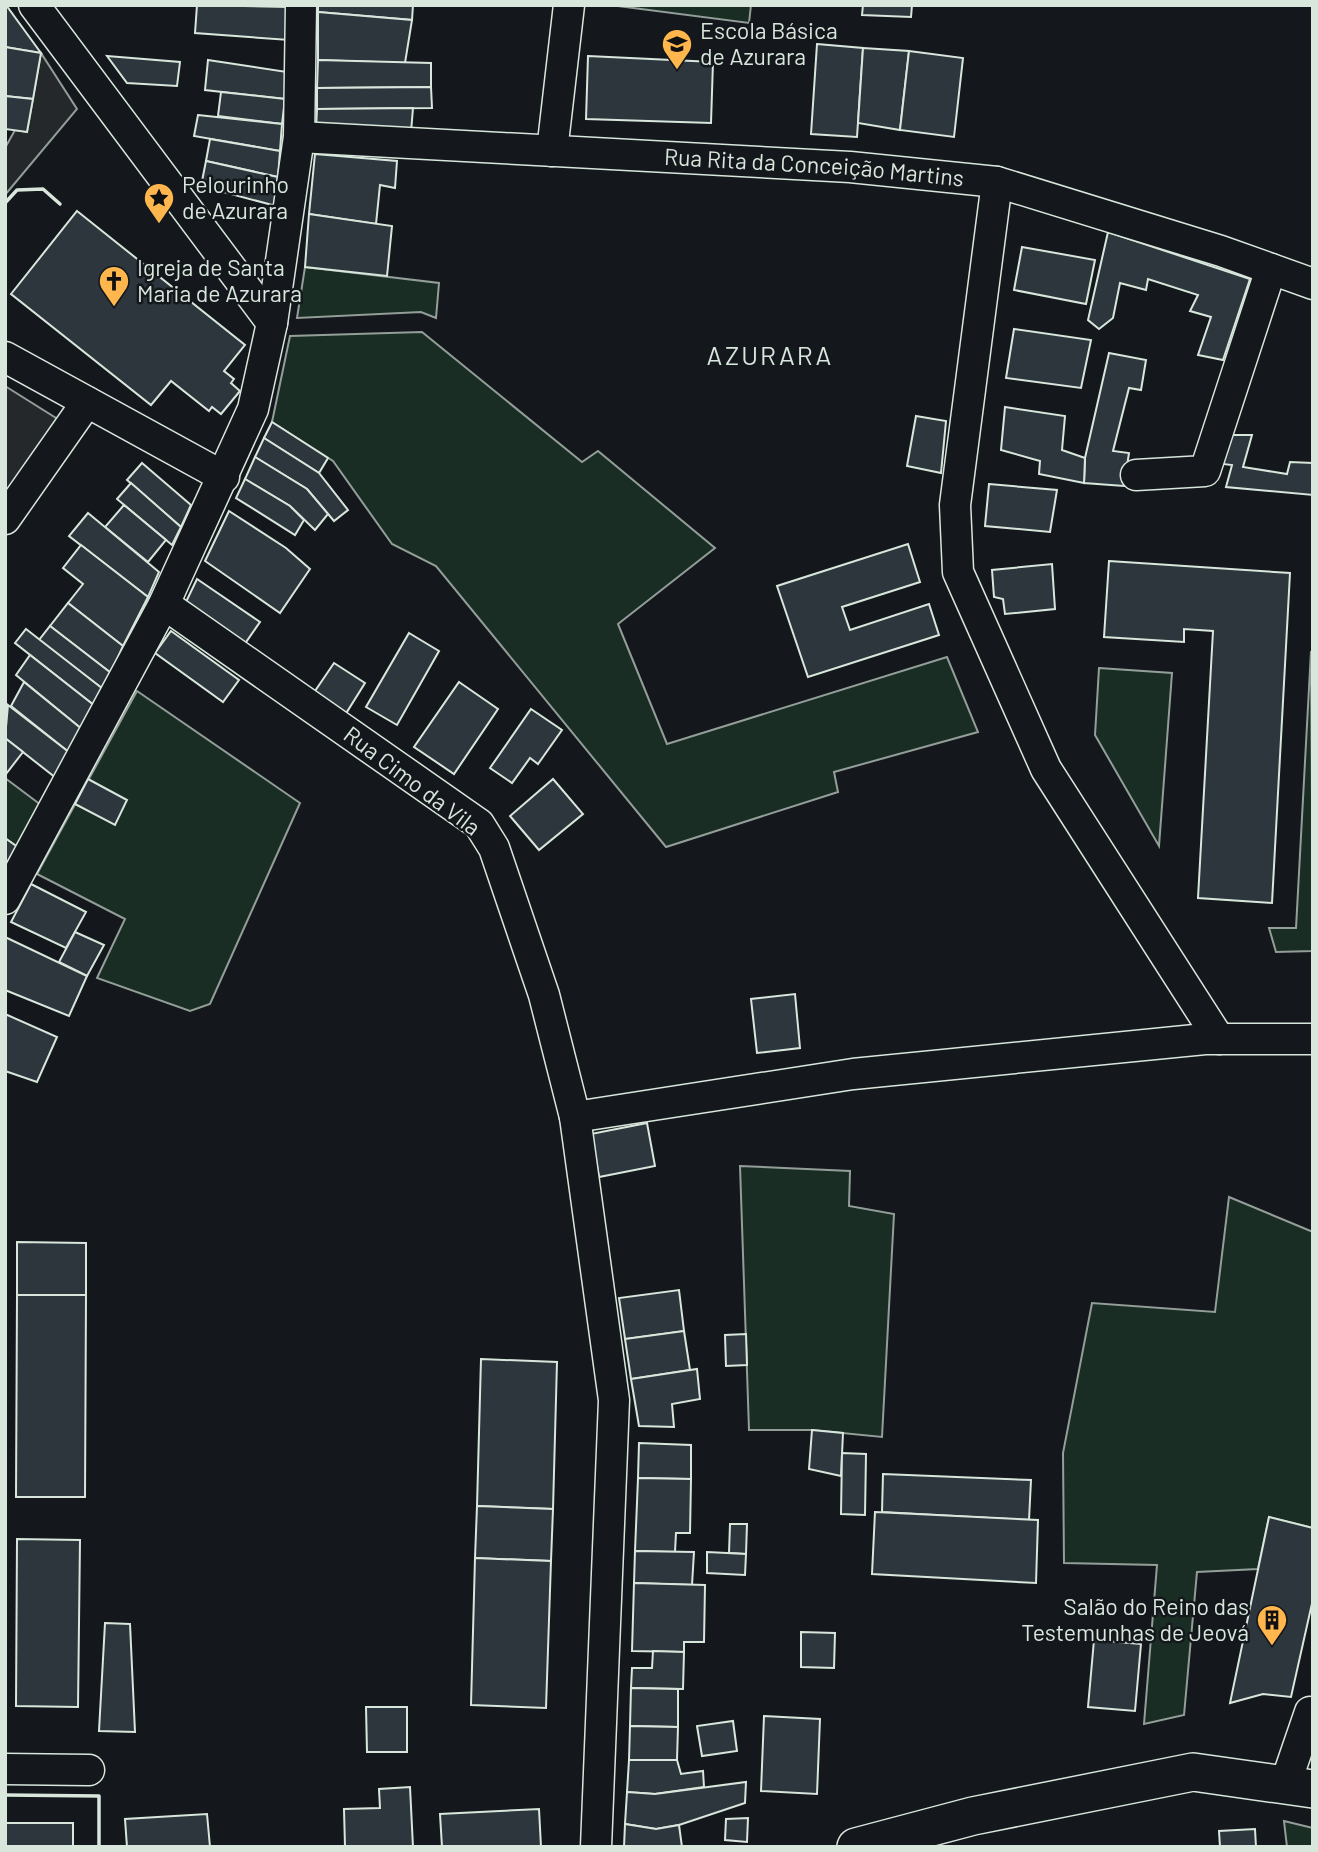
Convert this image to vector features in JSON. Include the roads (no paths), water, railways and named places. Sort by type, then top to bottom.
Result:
[{"type":"street","points":[[34,5],[272,323]]},
{"type":"street","points":[[5,899],[164,604],[253,409],[272,323],[299,137],[301,5]]},
{"type":"street","points":[[552,151],[569,5]]},
{"type":"street","name":"Rua Rita da Conceição Martins","points":[[299,137],[850,167],[997,182],[1313,284]]},
{"type":"street","points":[[997,182],[955,505],[958,572],[1046,769],[1219,1039]]},
{"type":"street","points":[[1136,475],[1205,471],[1271,269]]},
{"type":"street","points":[[5,357],[224,477]]},
{"type":"street","points":[[5,519],[87,401]]},
{"type":"street","name":"Rua Cimo da Vila","points":[[164,604],[480,824],[494,848],[544,995],[575,1117],[614,1400],[596,1847]]},
{"type":"street","points":[[575,1117],[853,1074],[1219,1039],[1313,1039]]},
{"type":"street","points":[[856,1847],[973,1816],[1194,1772],[1299,1787],[1310,1712]]},
{"type":"street","points":[[5,1769],[89,1770]]},
{"type":"place","name":"Escola Básica de Azurara","points":[[677,71]]},
{"type":"place","name":"Pelourinho de Azurara","points":[[159,225]]},
{"type":"place","name":"Igreja de Santa Maria de Azurara","points":[[114,308]]},
{"type":"place","name":"Salão do Reino das Testemunhas de Jeová","points":[[1272,1647]]},
{"type":"district","name":"AZURARA","points":[[770,356]]}]
